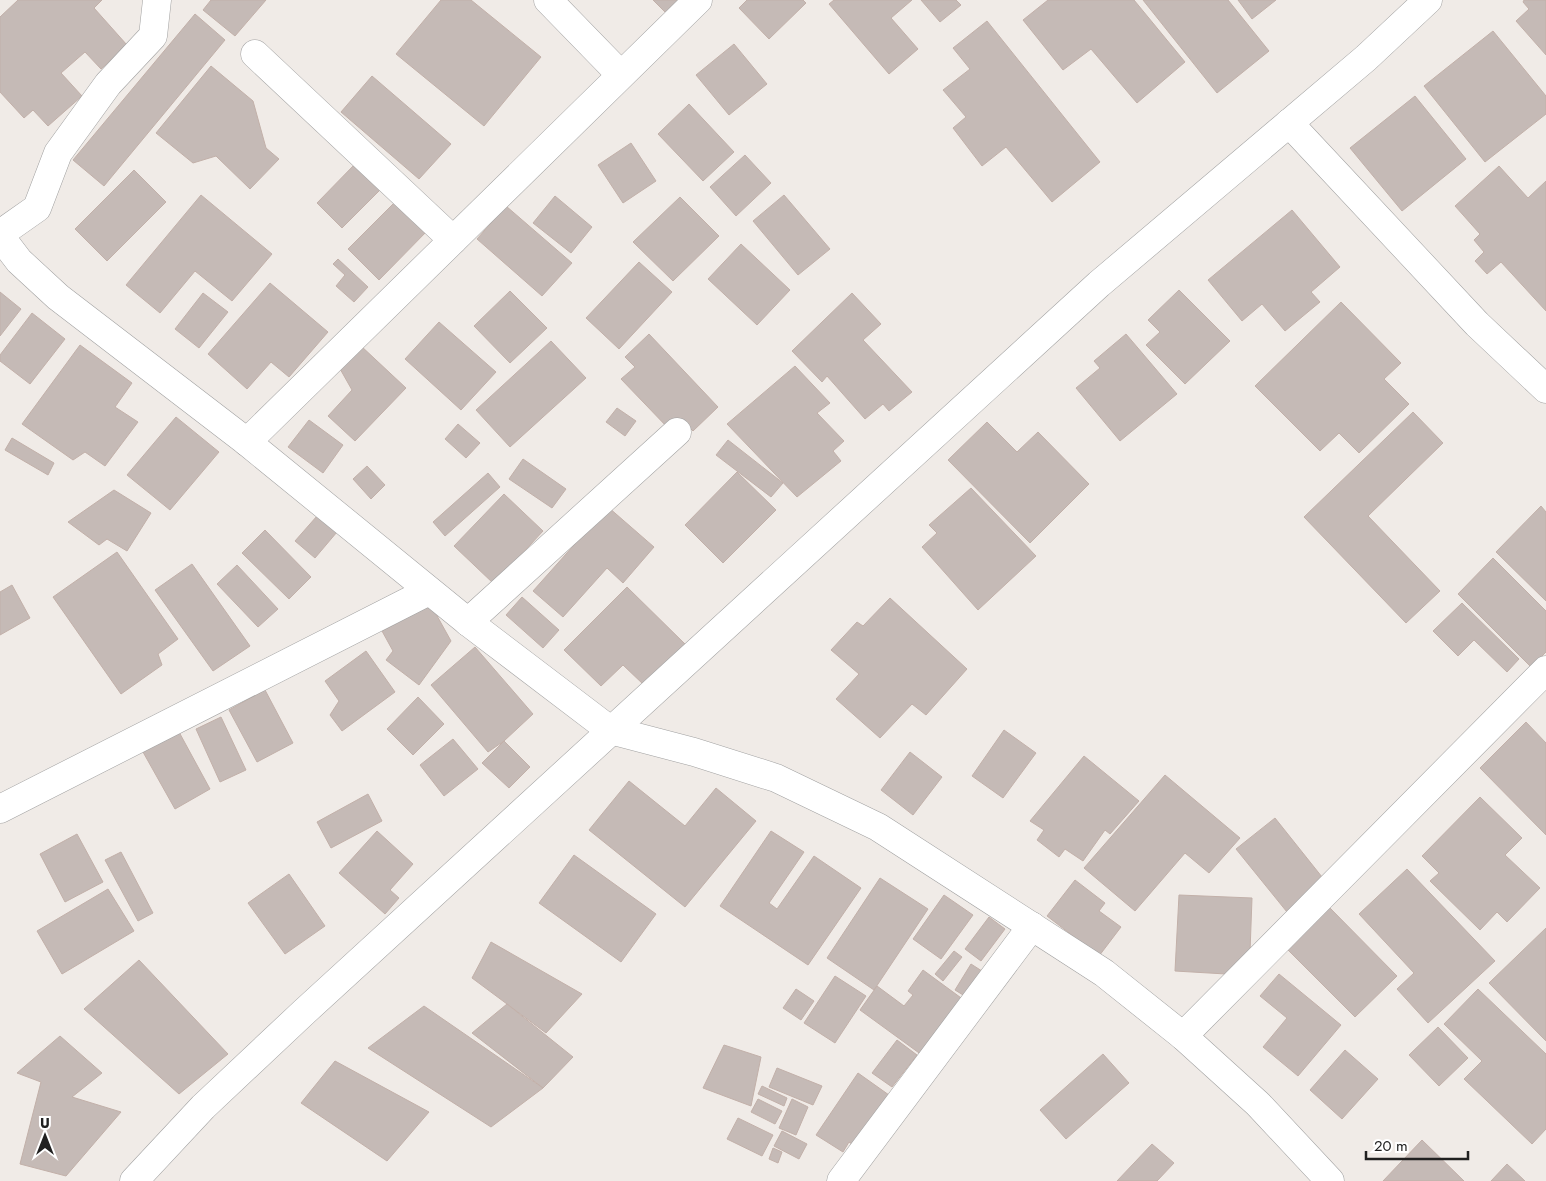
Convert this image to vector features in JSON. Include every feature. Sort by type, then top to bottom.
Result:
[{"type":"street","points":[[157,0],[153,36],[108,84],[58,153],[37,208],[0,235],[18,261],[58,297],[247,442],[468,622],[610,730],[694,752],[776,778],[878,827],[1104,973],[1183,1036],[1258,1104],[1330,1181]]},
{"type":"street","points":[[548,0],[620,74]]},
{"type":"street","points":[[247,442],[620,74],[698,0]]},
{"type":"street","points":[[134,1181],[203,1107],[610,730],[1099,284],[1366,58],[1428,0]]},
{"type":"street","points":[[255,54],[453,240]]},
{"type":"street","points":[[1289,123],[1477,324],[1546,389]]},
{"type":"street","points":[[468,622],[677,432]]},
{"type":"street","points":[[0,809],[429,590]]},
{"type":"street","points":[[1183,1036],[1546,670]]},
{"type":"street","points":[[841,1181],[1032,926]]},
{"type":"building","points":[[18,0],[102,0],[94,8],[127,45],[101,69],[85,52],[61,73],[82,96],[48,126],[33,110],[24,118],[0,92],[0,17]]},
{"type":"building","points":[[211,0],[266,0],[235,36],[203,10]]},
{"type":"building","points":[[441,0],[471,0],[541,57],[484,126],[396,54]]},
{"type":"building","points":[[653,0],[681,0],[667,14]]},
{"type":"building","points":[[747,0],[803,0],[806,3],[769,39],[739,8]]},
{"type":"building","points":[[834,0],[912,0],[891,18],[918,49],[889,74],[829,4]]},
{"type":"building","points":[[921,0],[956,0],[961,5],[940,22]]},
{"type":"building","points":[[1048,0],[1134,0],[1185,62],[1137,103],[1091,49],[1063,70],[1023,20]]},
{"type":"building","points":[[1143,0],[1228,0],[1269,51],[1217,93]]},
{"type":"building","points":[[1238,0],[1276,0],[1252,19]]},
{"type":"building","points":[[1524,0],[1546,0],[1546,55],[1516,21],[1529,9],[1523,2]]},
{"type":"building","points":[[195,14],[225,40],[104,186],[73,160]]},
{"type":"building","points":[[987,21],[1100,162],[1052,202],[1006,147],[982,166],[953,128],[966,117],[943,90],[970,69],[953,48]]},
{"type":"building","points":[[1493,31],[1546,96],[1546,114],[1485,162],[1424,86]]},
{"type":"building","points":[[734,44],[767,84],[729,115],[696,75]]},
{"type":"building","points":[[211,66],[253,101],[266,148],[279,159],[250,189],[216,156],[193,163],[156,133]]},
{"type":"building","points":[[372,76],[451,144],[419,179],[341,112]]},
{"type":"building","points":[[1415,96],[1466,159],[1402,211],[1350,148]]},
{"type":"building","points":[[689,104],[734,152],[703,181],[658,134]]},
{"type":"building","points":[[631,143],[656,181],[623,203],[598,165]]},
{"type":"building","points":[[745,155],[771,183],[736,216],[710,187]]},
{"type":"building","points":[[356,163],[382,188],[342,228],[317,203]]},
{"type":"building","points":[[1499,166],[1528,198],[1546,181],[1546,311],[1501,262],[1487,274],[1475,261],[1484,252],[1474,240],[1480,234],[1455,206]]},
{"type":"building","points":[[134,170],[166,202],[107,261],[75,229]]},
{"type":"building","points":[[201,195],[272,254],[232,301],[195,271],[160,313],[126,285]]},
{"type":"building","points":[[784,195],[830,249],[798,275],[753,221]]},
{"type":"building","points":[[555,196],[592,227],[571,253],[533,223]]},
{"type":"building","points":[[680,197],[719,236],[673,281],[633,242]]},
{"type":"building","points":[[398,199],[429,229],[379,280],[348,249]]},
{"type":"building","points":[[506,206],[572,263],[542,296],[477,239]]},
{"type":"building","points":[[1292,210],[1340,267],[1311,292],[1320,302],[1285,331],[1262,304],[1242,321],[1208,280]]},
{"type":"building","points":[[741,244],[790,290],[757,325],[708,279]]},
{"type":"building","points":[[338,259],[368,287],[354,302],[336,286],[345,275],[333,264]]},
{"type":"building","points":[[639,262],[672,292],[619,349],[586,318]]},
{"type":"building","points":[[270,283],[328,332],[289,377],[271,362],[247,389],[208,354]]},
{"type":"building","points":[[1179,290],[1230,341],[1185,384],[1146,345],[1160,332],[1148,320]]},
{"type":"building","points":[[510,291],[547,328],[510,363],[474,326]]},
{"type":"building","points":[[0,292],[21,309],[0,336]]},
{"type":"building","points":[[203,293],[228,312],[199,348],[175,329]]},
{"type":"building","points":[[852,293],[881,324],[863,340],[912,392],[889,411],[883,404],[865,419],[827,376],[822,382],[792,351]]},
{"type":"building","points":[[1341,302],[1401,363],[1384,379],[1409,404],[1359,453],[1339,433],[1320,451],[1255,386]]},
{"type":"building","points":[[32,313],[65,339],[30,384],[0,361],[0,355]]},
{"type":"building","points":[[439,322],[496,372],[461,410],[405,359]]},
{"type":"building","points":[[649,334],[718,407],[693,431],[680,418],[669,429],[621,379],[635,367],[625,357]]},
{"type":"building","points":[[1126,334],[1177,394],[1120,441],[1076,388],[1100,368],[1094,361]]},
{"type":"building","points":[[551,341],[586,378],[510,447],[476,410]]},
{"type":"building","points":[[80,345],[132,383],[115,407],[138,422],[105,466],[85,452],[73,460],[22,424]]},
{"type":"building","points":[[360,345],[406,388],[355,441],[328,416],[352,390],[339,367]]},
{"type":"building","points":[[795,366],[830,403],[817,413],[844,441],[833,451],[841,461],[797,497],[727,424]]},
{"type":"building","points":[[617,408],[636,421],[625,436],[606,422]]},
{"type":"building","points":[[1413,412],[1443,443],[1368,516],[1440,591],[1406,623],[1304,517]]},
{"type":"building","points":[[176,417],[219,452],[170,510],[127,475]]},
{"type":"building","points":[[309,420],[343,445],[323,473],[288,447]]},
{"type":"building","points":[[987,422],[1017,452],[1038,432],[1089,484],[1030,543],[948,460]]},
{"type":"building","points":[[458,424],[480,443],[466,458],[445,439]]},
{"type":"building","points":[[12,438],[54,463],[48,475],[5,450]]},
{"type":"building","points":[[728,440],[783,483],[771,497],[716,455]]},
{"type":"building","points":[[523,459],[566,489],[552,508],[509,479]]},
{"type":"building","points":[[367,466],[385,485],[371,499],[353,479]]},
{"type":"building","points":[[737,472],[776,510],[723,563],[685,525]]},
{"type":"building","points":[[488,473],[500,487],[445,536],[433,522]]},
{"type":"building","points":[[971,488],[1036,556],[978,610],[922,547],[937,533],[929,525]]},
{"type":"building","points":[[114,490],[151,513],[127,551],[107,539],[99,545],[68,522]]},
{"type":"building","points":[[504,494],[543,531],[494,584],[454,546]]},
{"type":"building","points":[[1541,506],[1546,512],[1546,601],[1496,552]]},
{"type":"building","points":[[608,507],[654,547],[623,583],[607,568],[563,617],[533,591]]},
{"type":"building","points":[[317,516],[337,532],[315,558],[295,541]]},
{"type":"building","points":[[265,530],[311,577],[289,599],[242,553]]},
{"type":"building","points":[[117,552],[178,639],[158,654],[162,665],[121,694],[53,597]]},
{"type":"building","points":[[1493,558],[1546,611],[1546,652],[1531,667],[1458,594]]},
{"type":"building","points":[[192,564],[250,646],[213,671],[155,590]]},
{"type":"building","points":[[237,565],[278,609],[258,627],[217,584]]},
{"type":"building","points":[[12,585],[30,618],[0,635],[0,592]]},
{"type":"building","points":[[627,587],[685,644],[644,685],[623,665],[601,686],[564,650]]},
{"type":"building","points":[[522,597],[559,630],[543,648],[506,615]]},
{"type":"building","points":[[890,598],[967,669],[926,715],[912,704],[880,738],[836,699],[859,674],[831,650],[857,622],[863,626]]},
{"type":"building","points":[[1462,603],[1519,659],[1507,672],[1474,640],[1458,656],[1433,631]]},
{"type":"building","points":[[431,605],[451,641],[419,685],[386,660],[393,651],[382,631]]},
{"type":"building","points":[[475,647],[533,714],[504,741],[488,752],[431,685]]},
{"type":"building","points":[[366,651],[395,692],[342,731],[330,715],[339,701],[325,681]]},
{"type":"building","points":[[265,690],[293,743],[257,762],[229,710]]},
{"type":"building","points":[[418,697],[444,724],[413,755],[387,729]]},
{"type":"building","points":[[221,717],[246,770],[220,782],[196,729]]},
{"type":"building","points":[[1526,722],[1546,743],[1546,835],[1480,768]]},
{"type":"building","points":[[1004,730],[1036,753],[1003,798],[972,776]]},
{"type":"building","points":[[179,732],[210,789],[175,809],[143,752]]},
{"type":"building","points":[[453,739],[478,769],[444,796],[420,765]]},
{"type":"building","points":[[504,741],[530,767],[509,788],[482,763]]},
{"type":"building","points":[[910,752],[942,777],[913,815],[881,790]]},
{"type":"building","points":[[1084,756],[1139,801],[1110,834],[1105,830],[1083,861],[1065,849],[1059,857],[1037,840],[1044,830],[1030,821]]},
{"type":"building","points":[[1165,775],[1240,838],[1209,873],[1185,853],[1135,911],[1084,868]]},
{"type":"building","points":[[629,781],[685,826],[716,788],[756,821],[685,907],[589,830]]},
{"type":"building","points":[[368,794],[382,821],[331,848],[317,822]]},
{"type":"building","points":[[1480,797],[1522,838],[1505,855],[1540,888],[1507,922],[1497,912],[1480,930],[1430,881],[1439,873],[1422,856]]},
{"type":"building","points":[[1275,818],[1326,882],[1287,912],[1236,849]]},
{"type":"building","points":[[377,831],[413,864],[390,890],[399,898],[385,914],[339,873]]},
{"type":"building","points":[[771,831],[804,852],[769,903],[777,909],[814,856],[861,888],[808,965],[720,906]]},
{"type":"building","points":[[77,834],[103,882],[65,902],[40,854]]},
{"type":"building","points":[[121,852],[153,913],[138,921],[105,860]]},
{"type":"building","points":[[574,855],[656,914],[621,962],[539,903]]},
{"type":"building","points":[[1407,869],[1495,961],[1428,1023],[1397,989],[1414,973],[1359,914]]},
{"type":"building","points":[[289,874],[325,926],[285,954],[248,903]]},
{"type":"building","points":[[880,878],[928,909],[874,990],[827,958]]},
{"type":"building","points":[[1075,880],[1105,903],[1099,911],[1121,927],[1099,956],[1047,916]]},
{"type":"building","points":[[108,889],[134,931],[62,974],[37,931]]},
{"type":"building","points":[[944,895],[973,915],[941,959],[913,939]]},
{"type":"building","points":[[1179,895],[1252,898],[1250,952],[1226,974],[1175,971]]},
{"type":"building","points":[[1328,906],[1397,976],[1355,1017],[1285,947]]},
{"type":"building","points":[[989,917],[1005,929],[981,961],[965,949]]},
{"type":"building","points":[[1546,928],[1546,1041],[1489,983]]},
{"type":"building","points":[[491,942],[582,994],[546,1033],[472,978]]},
{"type":"building","points":[[954,951],[962,957],[943,981],[935,974]]},
{"type":"building","points":[[139,960],[228,1054],[179,1094],[84,1009]]},
{"type":"building","points":[[971,964],[985,973],[968,998],[955,990]]},
{"type":"building","points":[[923,970],[968,1003],[926,1058],[860,1010],[877,986],[904,1006],[913,995],[908,991]]},
{"type":"building","points":[[1279,974],[1341,1025],[1298,1076],[1263,1047],[1287,1018],[1260,996]]},
{"type":"building","points":[[835,976],[866,996],[835,1043],[804,1023]]},
{"type":"building","points":[[796,989],[814,1001],[801,1020],[783,1008]]},
{"type":"building","points":[[1478,989],[1546,1054],[1546,1129],[1532,1144],[1464,1079],[1482,1061],[1444,1024]]},
{"type":"building","points":[[507,1004],[573,1057],[543,1088],[472,1033]]},
{"type":"building","points":[[424,1006],[543,1088],[491,1127],[368,1048]]},
{"type":"building","points":[[1438,1027],[1468,1058],[1439,1086],[1409,1055]]},
{"type":"building","points":[[60,1036],[102,1073],[72,1097],[121,1112],[66,1176],[20,1164],[41,1082],[17,1073]]},
{"type":"building","points":[[897,1040],[917,1055],[892,1087],[872,1073]]},
{"type":"building","points":[[724,1045],[761,1057],[751,1106],[703,1088]]},
{"type":"building","points":[[1345,1050],[1378,1079],[1342,1119],[1310,1090]]},
{"type":"building","points":[[1103,1054],[1129,1083],[1066,1139],[1040,1110]]},
{"type":"building","points":[[335,1061],[429,1112],[387,1161],[301,1103]]},
{"type":"building","points":[[777,1068],[822,1086],[813,1105],[769,1087]]},
{"type":"building","points":[[858,1073],[896,1100],[857,1148],[849,1142],[843,1152],[816,1135]]},
{"type":"building","points":[[762,1086],[787,1098],[784,1106],[758,1094]]},
{"type":"building","points":[[758,1099],[782,1111],[775,1124],[751,1112]]},
{"type":"building","points":[[792,1099],[808,1107],[796,1135],[779,1128]]},
{"type":"building","points":[[738,1118],[773,1135],[762,1156],[727,1139]]},
{"type":"building","points":[[782,1131],[807,1144],[799,1159],[774,1146]]},
{"type":"building","points":[[1422,1140],[1464,1181],[1383,1181]]},
{"type":"building","points":[[1152,1144],[1174,1163],[1157,1181],[1117,1181]]},
{"type":"building","points":[[773,1148],[782,1152],[778,1163],[769,1159]]},
{"type":"building","points":[[1507,1164],[1525,1181],[1491,1181]]}]
